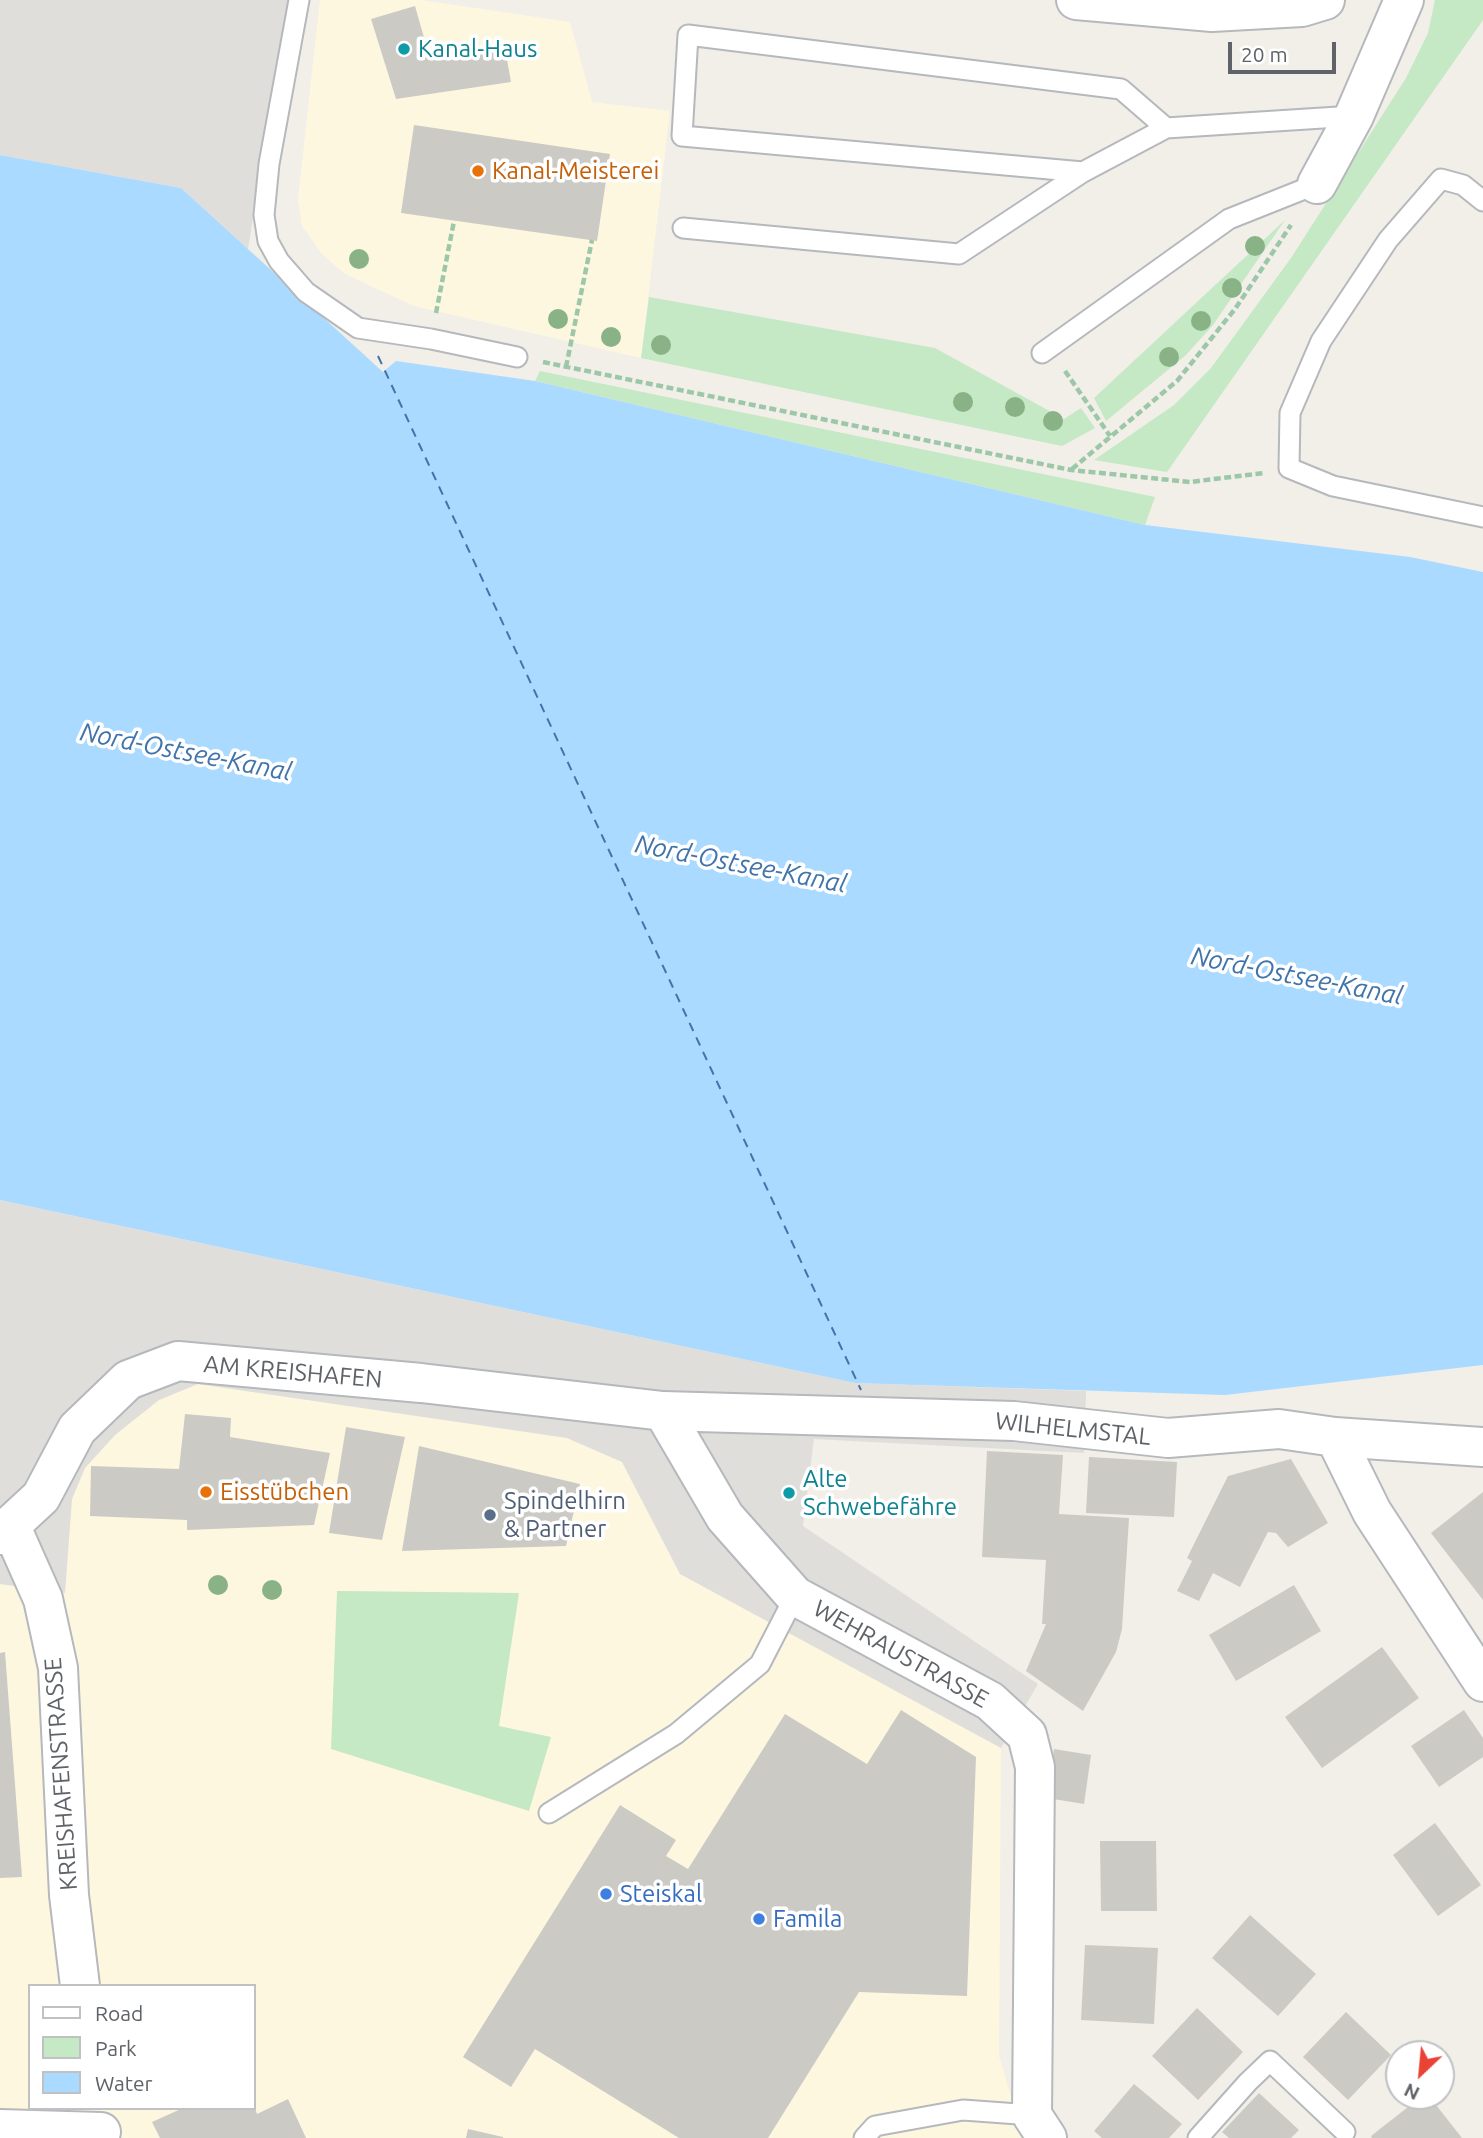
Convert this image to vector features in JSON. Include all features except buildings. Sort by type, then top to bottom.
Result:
[{"type":"street","points":[[1076,0],[1212,12],[1302,7],[1325,0]]},
{"type":"street","points":[[1317,184],[1354,116],[1404,0]]},
{"type":"street","name":"AM KREISHAFEN","points":[[5,1531],[41,1497],[77,1429],[128,1380],[178,1362],[421,1383],[663,1411]]},
{"type":"street","name":"WILHELMSTAL","points":[[663,1411],[1014,1420],[1168,1438],[1279,1429],[1335,1437],[1483,1447]]},
{"type":"street","name":"WEHRAUSTRASSE","points":[[663,1411],[725,1517],[795,1596],[990,1701],[1027,1735],[1035,1767],[1039,2126]]},
{"type":"street","points":[[1335,1437],[1372,1512],[1483,1682]]},
{"type":"street","name":"KREISHAFENSTRASSE","points":[[5,1531],[43,1600],[58,1668],[69,1895],[80,1984]]},
{"type":"street","points":[[0,2129],[100,2126]]},
{"type":"lane","points":[[299,0],[269,163],[264,215],[268,241],[279,261],[306,292],[358,328],[517,357]]},
{"type":"lane","points":[[1083,172],[682,136],[688,35],[1121,89],[1166,128]]},
{"type":"lane","points":[[682,228],[959,254],[1083,172],[1166,128],[1354,116]]},
{"type":"lane","points":[[1483,201],[1463,186],[1441,179],[1388,240],[1321,341],[1305,377],[1290,413],[1289,468],[1333,486],[1483,517]]},
{"type":"lane","points":[[1045,350],[1229,219],[1317,184]]},
{"type":"lane","points":[[549,1813],[676,1734],[760,1664],[795,1596]]},
{"type":"lane","points":[[1198,2138],[1248,2081],[1270,2061],[1345,2132]]},
{"type":"lane","points":[[864,2138],[875,2126],[963,2110],[1039,2126]]},
{"type":"path","points":[[1071,470],[1177,381],[1235,309],[1317,184]]},
{"type":"path","points":[[431,340],[454,221]]},
{"type":"path","points":[[566,367],[592,240]]},
{"type":"path","points":[[1045,350],[1110,436]]},
{"type":"path","points":[[517,357],[1071,470],[1190,482],[1289,468]]},
{"type":"shaded area","points":[[0,0],[288,0],[248,249],[181,188],[0,155]]},
{"type":"shaded area","points":[[320,0],[421,0],[570,22],[592,102],[670,111],[641,358],[414,306],[345,274],[322,254],[302,226],[298,200]]},
{"type":"shaded area","points":[[0,1200],[855,1383],[1086,1391],[1084,1453],[814,1439],[803,1526],[1038,1684],[1001,1748],[680,1574],[622,1462],[567,1438],[198,1384],[159,1400],[115,1435],[85,1468],[72,1499],[65,1593],[0,1584]]},
{"type":"shaded area","points":[[198,1384],[567,1438],[622,1462],[680,1574],[1001,1748],[999,2056],[1021,2131],[1027,2138],[0,2138],[0,1584],[65,1593],[72,1499],[85,1468],[115,1435],[159,1400]],"holes":[[[336,1591],[519,1593],[498,1727]]]},
{"type":"green space","points":[[1435,0],[1483,0],[1483,20],[1167,472],[1094,460],[1174,405],[1211,368],[1291,258],[1406,78],[1428,33]]},
{"type":"green space","points":[[1285,220],[1213,325],[1186,355],[1106,421],[1094,398]]},
{"type":"green space","points":[[649,297],[935,348],[1064,419],[1081,408],[1095,428],[1062,446],[641,358]]},
{"type":"green space","points":[[540,371],[1155,497],[1145,525],[535,381]]},
{"type":"green space","points":[[337,1591],[519,1593],[499,1726],[551,1737],[529,1811],[331,1749]]},
{"type":"water","name":"Nord-Ostsee-Kanal","points":[[0,155],[181,188],[383,372],[396,361],[535,381],[1145,525],[1410,557],[1483,572],[1483,1365],[1225,1395],[855,1383],[0,1200]]},
{"type":"ferry route","points":[[378,356],[861,1390]]},
{"type":"place","name":"Kanal-Haus","points":[[404,49]]},
{"type":"place","name":"Kanal-Meisterei","points":[[478,171]]},
{"type":"place","name":"Eisstübchen","points":[[206,1492]]},
{"type":"place","name":"Alte Schwebefähre","points":[[789,1493]]},
{"type":"place","name":"Spindelhirn & Partner","points":[[490,1515]]},
{"type":"place","name":"Steiskal","points":[[606,1894]]},
{"type":"place","name":"Famila","points":[[759,1919]]}]
